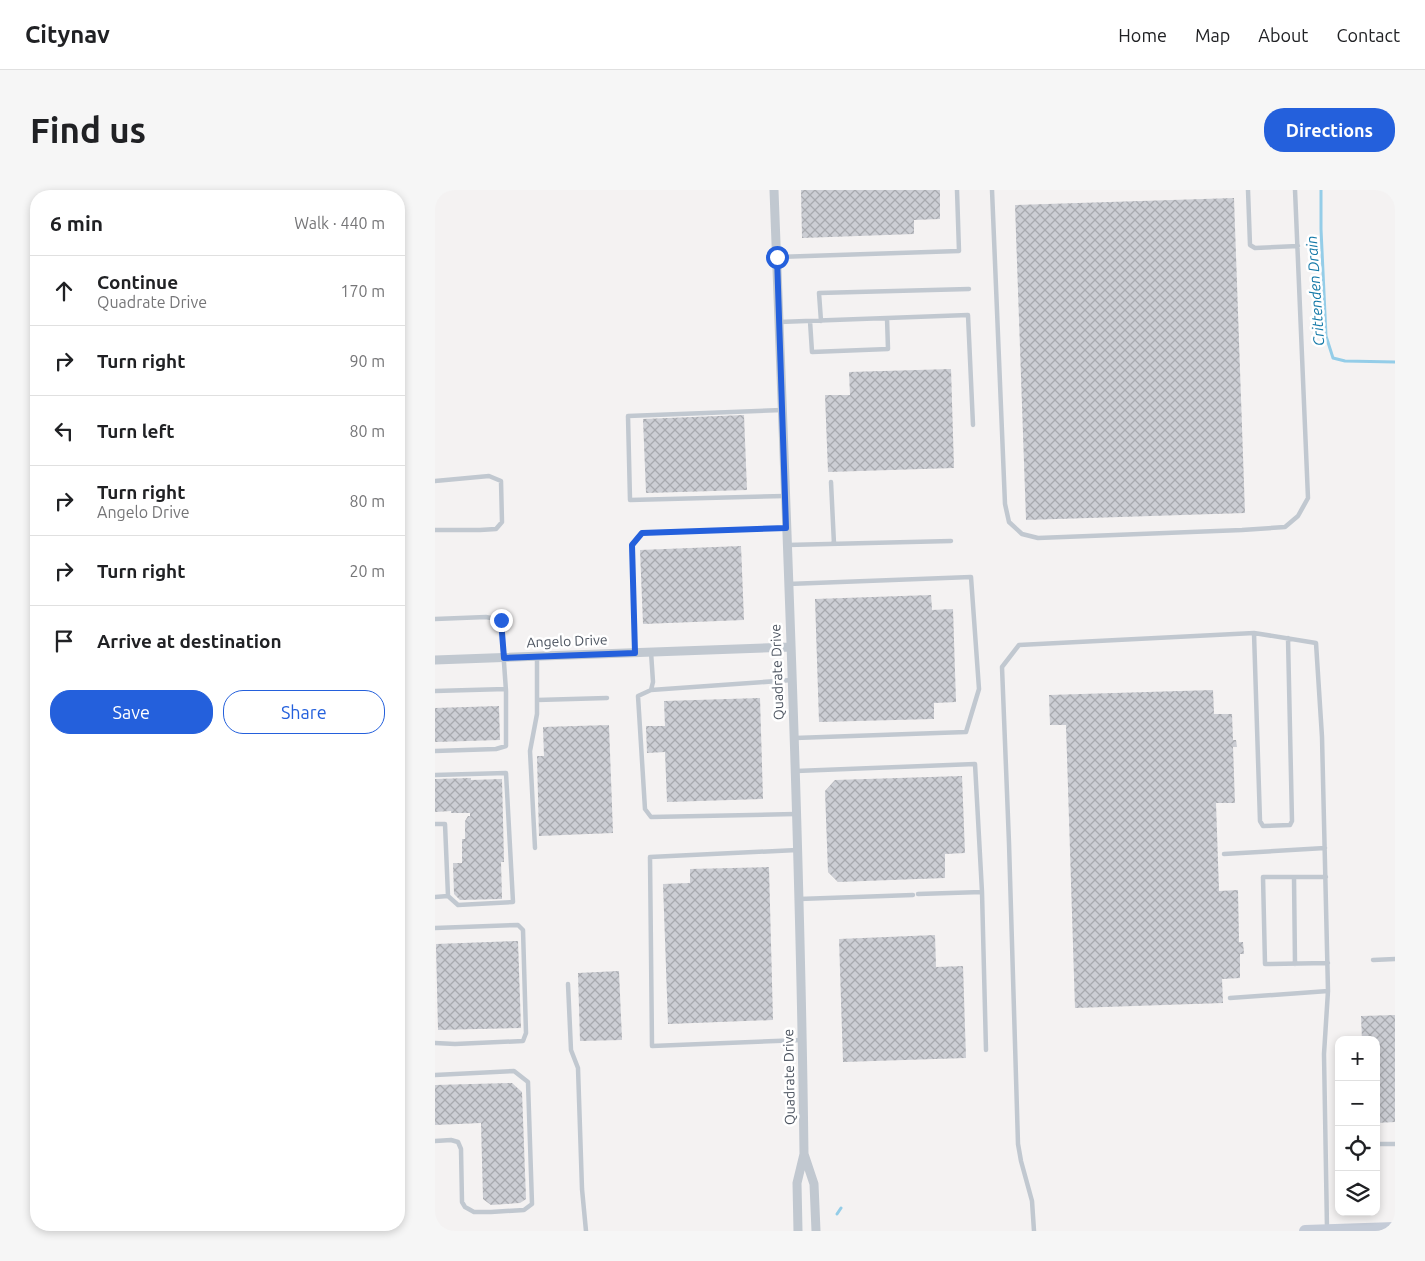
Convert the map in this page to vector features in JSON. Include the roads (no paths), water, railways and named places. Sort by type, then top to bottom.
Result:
[{"type":"main road","points":[[1305,1231],[1395,1228]]},
{"type":"street","name":"Quadrate Drive","points":[[774,190],[791,647],[802,1040],[804,1154],[797,1183],[798,1231]]},
{"type":"street","name":"Angelo Drive","points":[[435,660],[791,647]]},
{"type":"street","name":"Quadrate Drive","points":[[804,1154],[814,1184],[816,1231]]},
{"type":"lane","points":[[777,257],[959,251],[957,190]]},
{"type":"lane","points":[[992,190],[1005,504],[1009,522],[1022,534],[1038,538],[1285,527],[1298,516],[1308,498],[1295,190]]},
{"type":"lane","points":[[1248,190],[1251,245],[1255,248],[1297,246]]},
{"type":"lane","points":[[821,321],[819,293],[969,289]]},
{"type":"lane","points":[[779,322],[968,315],[973,425]]},
{"type":"lane","points":[[810,321],[812,352],[888,349],[887,318]]},
{"type":"lane","points":[[782,410],[628,416],[630,500],[785,496]]},
{"type":"lane","points":[[435,481],[489,476],[501,481],[502,522],[496,529],[435,530]]},
{"type":"lane","points":[[831,482],[834,544]]},
{"type":"lane","points":[[635,653],[632,545],[642,533],[786,528]]},
{"type":"lane","points":[[787,545],[951,541]]},
{"type":"lane","points":[[788,584],[971,577],[979,689],[966,732],[793,738]]},
{"type":"lane","points":[[435,619],[485,618],[501,620],[506,689],[506,746],[435,750]]},
{"type":"lane","points":[[1254,633],[1260,821],[1263,826],[1290,826],[1292,822],[1288,638]]},
{"type":"lane","points":[[1034,1231],[1032,1200],[1018,1144],[1002,666],[1019,644],[1254,633],[1316,644],[1322,737],[1329,991],[1324,1054],[1327,1230]]},
{"type":"lane","points":[[651,652],[653,682],[651,690]]},
{"type":"lane","points":[[535,848],[530,751],[537,714],[537,656]]},
{"type":"lane","points":[[792,680],[651,690],[638,696],[645,809],[651,817],[795,814]]},
{"type":"lane","points":[[435,691],[506,689]]},
{"type":"lane","points":[[537,700],[607,698]]},
{"type":"lane","points":[[794,771],[975,764],[982,892],[986,1050]]},
{"type":"lane","points":[[435,774],[506,773],[513,902],[458,905],[448,896],[445,824],[435,824]]},
{"type":"lane","points":[[1224,854],[1325,848]]},
{"type":"lane","points":[[797,850],[650,857],[652,1046],[802,1040]]},
{"type":"lane","points":[[1325,877],[1263,877],[1265,964],[1328,963]]},
{"type":"lane","points":[[1294,877],[1295,964]]},
{"type":"lane","points":[[798,899],[982,892]]},
{"type":"lane","points":[[435,897],[448,896]]},
{"type":"lane","points":[[435,928],[518,925],[523,930],[526,1033],[523,1041],[435,1043]]},
{"type":"lane","points":[[1373,960],[1395,959]]},
{"type":"lane","points":[[568,984],[571,1050],[578,1068],[582,1189],[586,1231]]},
{"type":"lane","points":[[1230,998],[1329,991]]},
{"type":"lane","points":[[435,1075],[514,1071],[528,1082],[532,1204],[524,1210],[491,1212],[474,1212],[465,1207],[463,1202],[461,1149],[458,1142],[451,1140],[435,1141]]},
{"type":"lane","points":[[1380,1144],[1395,1144]]},
{"type":"waterway","name":"Crittenden Drain","points":[[1321,190],[1326,336],[1333,358],[1345,361],[1395,362]]},
{"type":"waterway","points":[[837,1214],[841,1208]]}]
